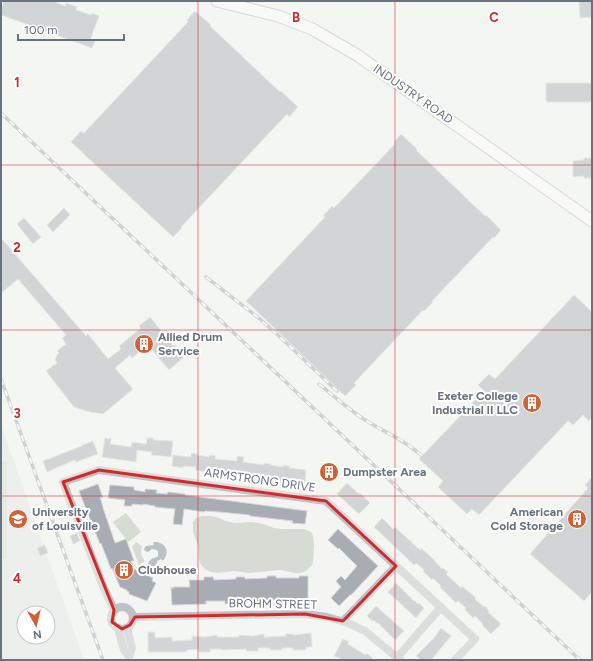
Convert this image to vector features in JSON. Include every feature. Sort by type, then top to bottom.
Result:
[{"type":"main road","name":"INDUSTRY ROAD","points":[[217,1],[278,16],[312,29],[357,55],[592,221]]},
{"type":"street","name":"ARMSTRONG DRIVE","points":[[114,610],[103,586],[63,482],[99,470],[326,501],[475,638],[454,660]]},
{"type":"street","points":[[343,621],[396,566]]},
{"type":"street","points":[[122,606],[130,609],[133,617],[133,622],[127,628],[122,629],[114,626],[111,614],[117,607],[122,606]]},
{"type":"street","points":[[397,659],[441,607]]},
{"type":"street","name":"BROHM STREET","points":[[133,617],[305,614],[327,617],[343,621],[365,631],[397,659]]},
{"type":"street","points":[[118,628],[124,650],[129,658]]},
{"type":"street","points":[[127,628],[132,648],[129,658]]},
{"type":"highlighted area","points":[[99,470],[326,501],[396,566],[343,621],[305,614],[135,617],[130,625],[122,629],[112,622],[114,610],[63,482]]},
{"type":"shaded area","name":"University of Louisville","points":[[1,425],[84,660],[1,660]]},
{"type":"shaded area","points":[[1,461],[7,461],[7,559],[1,559]]},
{"type":"shaded area","points":[[126,513],[141,532],[128,542],[113,522]]},
{"type":"shaded area","points":[[202,516],[217,517],[225,521],[235,523],[252,522],[274,528],[304,529],[311,532],[314,545],[312,565],[306,571],[300,573],[280,570],[249,573],[234,571],[218,573],[206,570],[199,561],[198,546],[193,532],[193,522],[196,518]]},
{"type":"shaded area","points":[[136,542],[142,546],[141,554],[145,561],[139,565],[132,547]]},
{"type":"shaded area","points":[[153,542],[161,543],[167,550],[163,561],[161,559],[157,561],[156,568],[151,569],[145,565],[148,564],[151,559],[158,556],[158,552],[157,550],[152,549],[148,552],[144,549],[146,546],[154,545]]},
{"type":"building","points":[[4,1],[53,1],[65,6],[66,3],[77,7],[76,10],[99,16],[90,40],[95,41],[92,48],[1,15],[1,9]]},
{"type":"building","points":[[579,1],[592,1],[592,17],[580,18]]},
{"type":"building","points":[[195,11],[280,92],[281,91],[298,107],[289,117],[287,114],[173,237],[71,142],[81,131],[84,133],[188,22],[187,20]]},
{"type":"building","points":[[546,83],[592,83],[592,102],[546,102]]},
{"type":"building","points":[[401,134],[501,230],[354,383],[356,385],[345,396],[246,301],[325,217],[323,216],[332,206],[334,208],[395,144],[394,142]]},
{"type":"building","points":[[584,158],[592,158],[592,178],[584,178],[584,176],[573,177],[573,161],[584,160]]},
{"type":"building","points":[[64,208],[70,215],[53,232],[47,225]]},
{"type":"building","points":[[24,218],[41,237],[33,244],[17,224]]},
{"type":"building","name":"Allied Drum Service","points":[[1,238],[86,336],[88,334],[108,359],[121,349],[119,346],[141,328],[139,326],[150,317],[173,346],[175,345],[185,356],[169,370],[148,345],[132,358],[130,355],[115,368],[133,389],[103,414],[74,407],[46,371],[57,363],[55,359],[59,353],[57,351],[66,344],[62,338],[66,335],[18,279],[1,293]]},
{"type":"building","name":"Exeter College Industrial II LLC","points":[[574,295],[592,312],[592,417],[589,421],[583,415],[573,425],[568,421],[479,515],[472,509],[467,514],[438,487],[443,481],[419,459],[484,391],[478,385],[489,374],[495,379]]},
{"type":"building","points":[[105,438],[111,439],[110,444],[131,447],[132,442],[146,444],[147,438],[153,438],[153,440],[173,441],[171,457],[151,455],[152,452],[137,450],[136,462],[102,457]]},
{"type":"building","points":[[93,441],[98,454],[76,462],[75,460],[47,472],[43,461]]},
{"type":"building","points":[[191,453],[209,457],[209,455],[216,456],[215,459],[237,461],[237,456],[244,457],[243,462],[264,465],[264,463],[283,467],[283,465],[289,466],[289,468],[306,470],[305,484],[292,482],[292,480],[269,480],[269,477],[258,476],[258,478],[235,475],[218,472],[218,470],[207,469],[207,472],[195,470],[196,467],[184,466],[183,468],[172,466],[173,455],[191,457]]},
{"type":"building","name":"American Cold Storage","points":[[592,477],[592,592],[584,601],[530,554],[588,488],[585,485]]},
{"type":"building","points":[[347,483],[370,503],[359,514],[337,494]]},
{"type":"building","points":[[98,484],[103,498],[100,497],[103,508],[115,543],[126,539],[134,561],[131,561],[134,569],[153,578],[152,581],[156,583],[147,601],[129,594],[127,590],[120,587],[101,543],[100,544],[79,491]]},
{"type":"building","points":[[110,485],[134,487],[134,490],[145,492],[145,489],[157,490],[156,493],[167,494],[168,492],[185,494],[307,511],[305,524],[250,515],[184,509],[182,525],[173,524],[175,509],[143,504],[124,506],[125,500],[108,498]]},
{"type":"building","points":[[382,518],[393,529],[395,527],[420,550],[421,548],[430,556],[442,569],[443,568],[448,572],[446,574],[461,588],[462,586],[476,598],[475,599],[484,607],[485,606],[489,611],[488,612],[501,624],[491,634],[475,616],[473,618],[465,610],[466,608],[458,601],[456,603],[433,578],[432,580],[416,563],[414,565],[374,527]]},
{"type":"building","points":[[338,529],[378,566],[339,606],[331,598],[341,587],[336,581],[341,576],[345,580],[357,566],[339,548],[338,549],[328,540]]},
{"type":"building","points":[[77,533],[80,541],[73,544],[70,536]]},
{"type":"building","points":[[45,545],[48,553],[40,556],[37,548]]},
{"type":"building","points":[[267,576],[276,576],[276,578],[299,578],[299,576],[308,576],[308,600],[288,602],[288,600],[269,600],[269,603],[256,603],[256,601],[253,600],[237,601],[237,603],[225,604],[225,601],[206,601],[206,604],[172,605],[171,587],[174,589],[173,587],[190,587],[189,580],[204,580],[204,577],[213,577],[214,580],[236,579],[236,577],[245,577],[245,579],[267,578]]},
{"type":"building","points":[[396,583],[414,601],[418,604],[419,603],[424,608],[416,618],[388,592]]},
{"type":"building","points":[[376,606],[404,631],[395,640],[378,623],[373,620],[372,621],[367,616]]},
{"type":"building","points":[[441,628],[451,636],[431,660],[421,660],[416,656],[434,638]]},
{"type":"building","points":[[148,632],[155,632],[155,638],[172,637],[172,641],[192,640],[192,636],[204,637],[217,635],[217,637],[239,637],[239,635],[252,636],[264,634],[264,637],[311,633],[312,647],[306,647],[306,650],[282,648],[282,650],[270,650],[270,648],[258,648],[258,651],[246,651],[246,649],[210,649],[210,652],[198,652],[198,649],[187,650],[187,652],[148,652]]},
{"type":"building","points":[[343,639],[365,655],[367,653],[374,660],[343,660],[334,656]]},
{"type":"railway","points":[[1,113],[580,660]]},
{"type":"railway","points":[[206,277],[260,319],[337,391]]},
{"type":"railway","points":[[1,379],[103,660]]},
{"type":"railway","points":[[319,384],[359,416],[402,441],[422,456]]},
{"type":"place","name":"Allied Drum Service","points":[[144,344]]},
{"type":"place","name":"Exeter College Industrial II LLC","points":[[532,403]]},
{"type":"place","name":"Dumpster Area","points":[[329,472]]},
{"type":"place","name":"University of Louisville","points":[[18,519]]},
{"type":"place","name":"American Cold Storage","points":[[577,519]]},
{"type":"place","name":"Clubhouse","points":[[124,570]]}]
